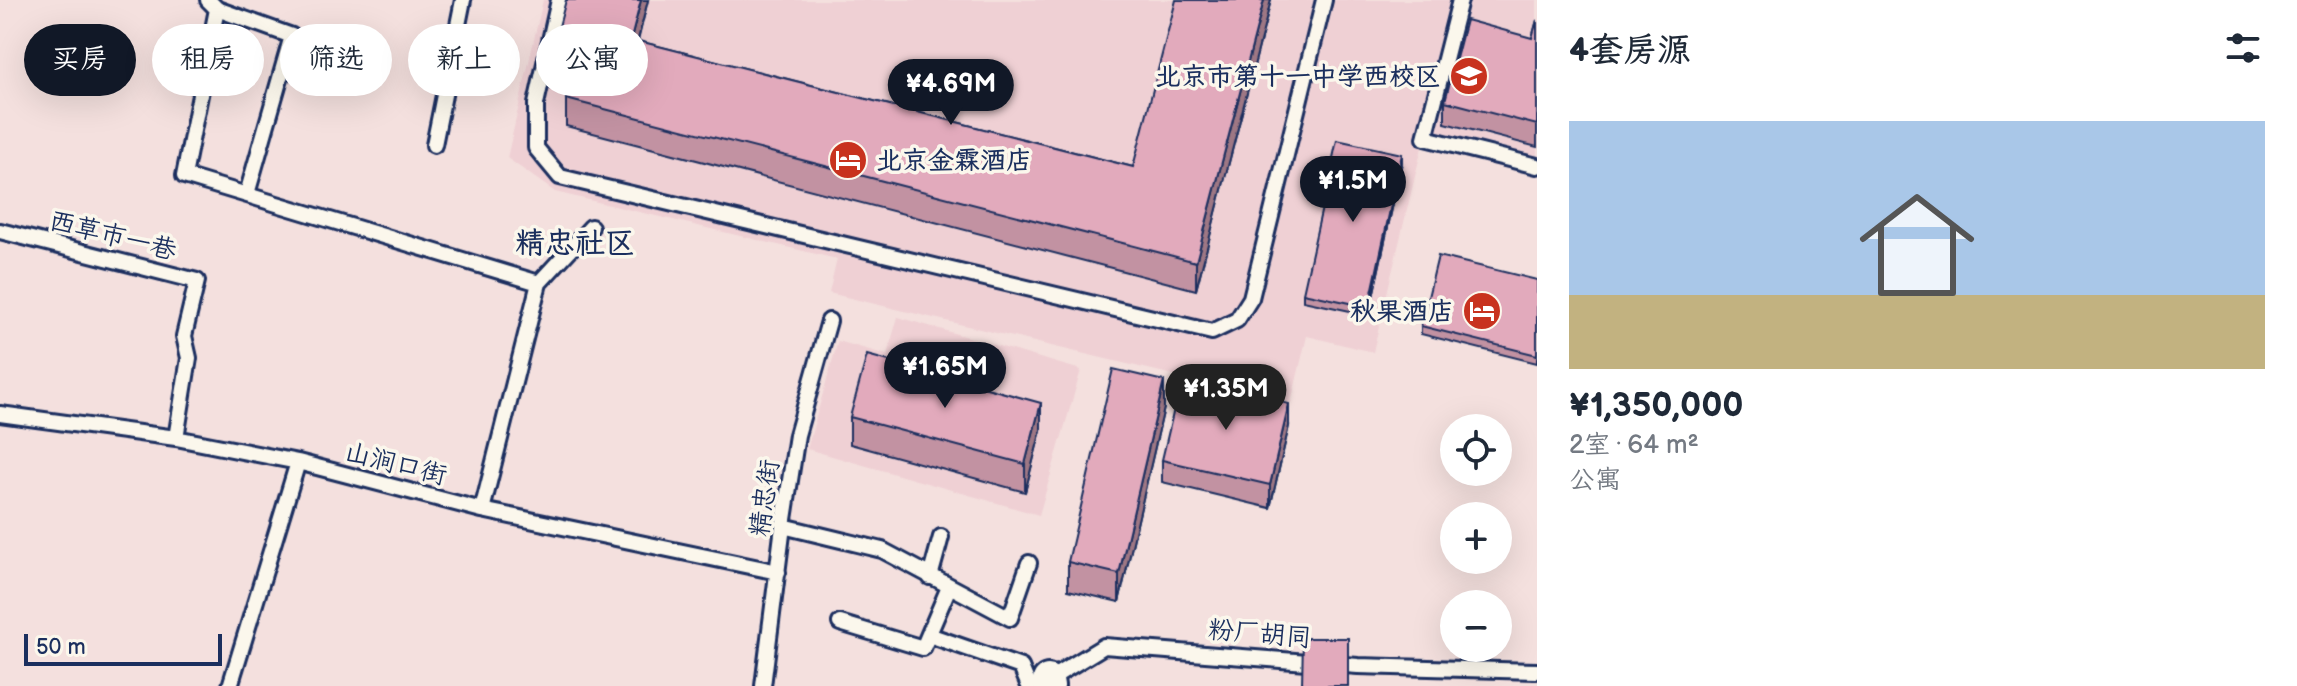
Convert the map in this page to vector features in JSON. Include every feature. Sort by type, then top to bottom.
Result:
[{"type":"lane","points":[[434,145],[463,0]]},
{"type":"lane","points":[[559,0],[536,104],[536,148],[560,177],[1212,332],[1237,320],[1251,298],[1324,0]]},
{"type":"lane","points":[[1460,0],[1425,138],[1537,166]]},
{"type":"lane","points":[[247,194],[292,36],[212,5],[184,176],[539,283]]},
{"type":"lane","points":[[482,510],[539,283],[591,227]]},
{"type":"lane","name":"西草市一巷","points":[[0,231],[197,281],[184,336],[189,358],[176,438]]},
{"type":"lane","name":"精忠街","points":[[763,686],[797,435],[829,321]]},
{"type":"lane","name":"山涧口街","points":[[0,414],[176,438],[298,462],[482,510],[778,572]]},
{"type":"lane","points":[[230,686],[298,462]]},
{"type":"lane","points":[[783,526],[882,550],[1010,618],[1029,563]]},
{"type":"lane","points":[[930,577],[941,537]]},
{"type":"lane","points":[[840,623],[923,648],[949,587]]},
{"type":"lane","points":[[929,635],[1021,667],[1041,685]]},
{"type":"lane","name":"粉厂胡同","points":[[1041,685],[1104,646],[1358,666],[1537,671]]},
{"type":"shaded area","points":[[543,0],[1537,0],[1537,172],[1423,143],[1373,352],[1307,336],[1291,403],[829,293],[837,259],[555,192],[507,158],[536,31],[536,96],[648,96],[648,24],[538,24]]},
{"type":"shaded area","points":[[898,317],[1081,370],[1039,515],[807,449],[838,341],[887,355]]},
{"type":"building","name":"北京金霖酒店","points":[[566,0],[641,0],[635,24],[560,24]]},
{"type":"building","name":"北京金霖酒店","points":[[1176,0],[1264,0],[1196,262],[566,99],[567,96],[648,96],[648,43],[1133,167]]},
{"type":"building","points":[[1466,20],[1532,38],[1537,20],[1537,125],[1445,101]]},
{"type":"building","points":[[1337,140],[1402,154],[1369,307],[1303,293]]},
{"type":"building","name":"秋果酒店","points":[[1438,256],[1537,280],[1537,355],[1421,326]]},
{"type":"building","points":[[867,355],[1041,403],[1025,464],[850,417]]},
{"type":"building","points":[[1113,369],[1164,381],[1119,574],[1068,562]]},
{"type":"building","points":[[1181,379],[1289,404],[1270,485],[1162,460]]},
{"type":"building","points":[[1303,638],[1348,638],[1348,686],[1302,686]]},
{"type":"place","name":"北京市第十一中学西校区","points":[[1469,76]]},
{"type":"place","name":"北京金霖酒店","points":[[848,160]]},
{"type":"place","name":"秋果酒店","points":[[1482,311]]},
{"type":"district","name":"精忠社区","points":[[575,243]]}]
